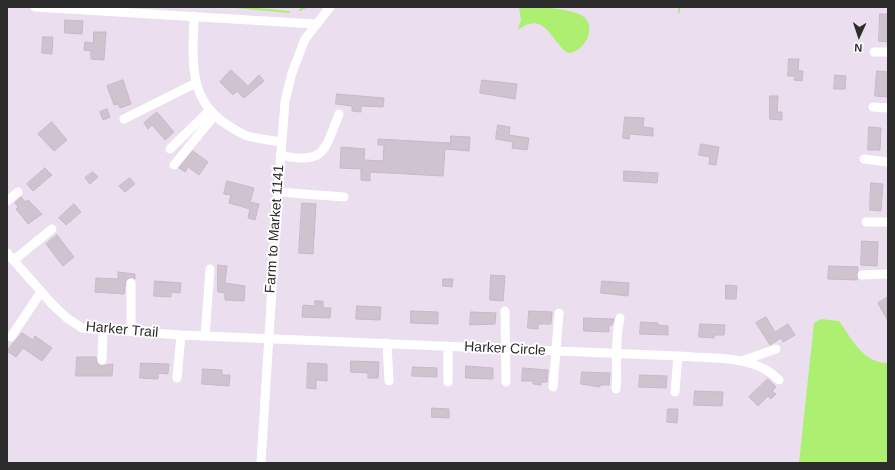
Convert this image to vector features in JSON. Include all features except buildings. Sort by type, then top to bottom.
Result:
[{"type":"street","points":[[35,7],[315,24]]},
{"type":"street","name":"Farm to Market 1141","points":[[261,463],[280,156],[285,100],[292,73],[305,39],[315,24],[330,7]]},
{"type":"street","points":[[194,16],[193,52],[196,83],[203,101],[212,113],[248,136],[281,142]]},
{"type":"street","points":[[874,52],[888,52]]},
{"type":"street","points":[[124,119],[196,83]]},
{"type":"street","points":[[873,107],[888,108]]},
{"type":"street","points":[[170,149],[212,113]]},
{"type":"street","points":[[174,165],[212,113]]},
{"type":"street","points":[[280,156],[293,158],[316,156],[325,149],[339,114]]},
{"type":"street","points":[[864,159],[888,162]]},
{"type":"street","points":[[7,201],[18,192]]},
{"type":"street","points":[[278,192],[344,197]]},
{"type":"street","points":[[866,222],[888,222]]},
{"type":"street","points":[[14,260],[52,229]]},
{"type":"street","name":"Harker Trail","points":[[7,253],[53,305],[76,325],[82,328],[180,335],[268,338]]},
{"type":"street","points":[[205,336],[210,269]]},
{"type":"street","points":[[862,275],[888,274]]},
{"type":"street","points":[[131,283],[131,331]]},
{"type":"street","points":[[11,337],[41,292]]},
{"type":"street","points":[[505,311],[506,382]]},
{"type":"street","points":[[553,387],[560,313]]},
{"type":"street","points":[[616,389],[618,364],[616,354],[616,332],[620,318]]},
{"type":"street","points":[[102,360],[103,329]]},
{"type":"street","points":[[177,378],[180,335]]},
{"type":"street","name":"Harker Circle","points":[[268,338],[678,356],[741,362],[767,369],[779,380]]},
{"type":"street","points":[[387,343],[389,381]]},
{"type":"street","points":[[448,346],[448,382]]},
{"type":"street","points":[[741,362],[776,349]]},
{"type":"street","points":[[675,392],[678,356]]},
{"type":"shaded area","points":[[519,7],[542,7],[567,10],[581,15],[586,19],[589,25],[588,37],[580,48],[574,52],[568,53],[541,25],[535,23],[518,30],[521,20]]},
{"type":"shaded area","points":[[821,319],[839,321],[853,342],[865,355],[879,362],[888,363],[888,463],[799,463],[814,323]]},
{"type":"waterway","points":[[236,7],[289,12]]},
{"type":"waterway","points":[[300,10],[306,7]]},
{"type":"waterway","points":[[679,7],[679,12]]}]
